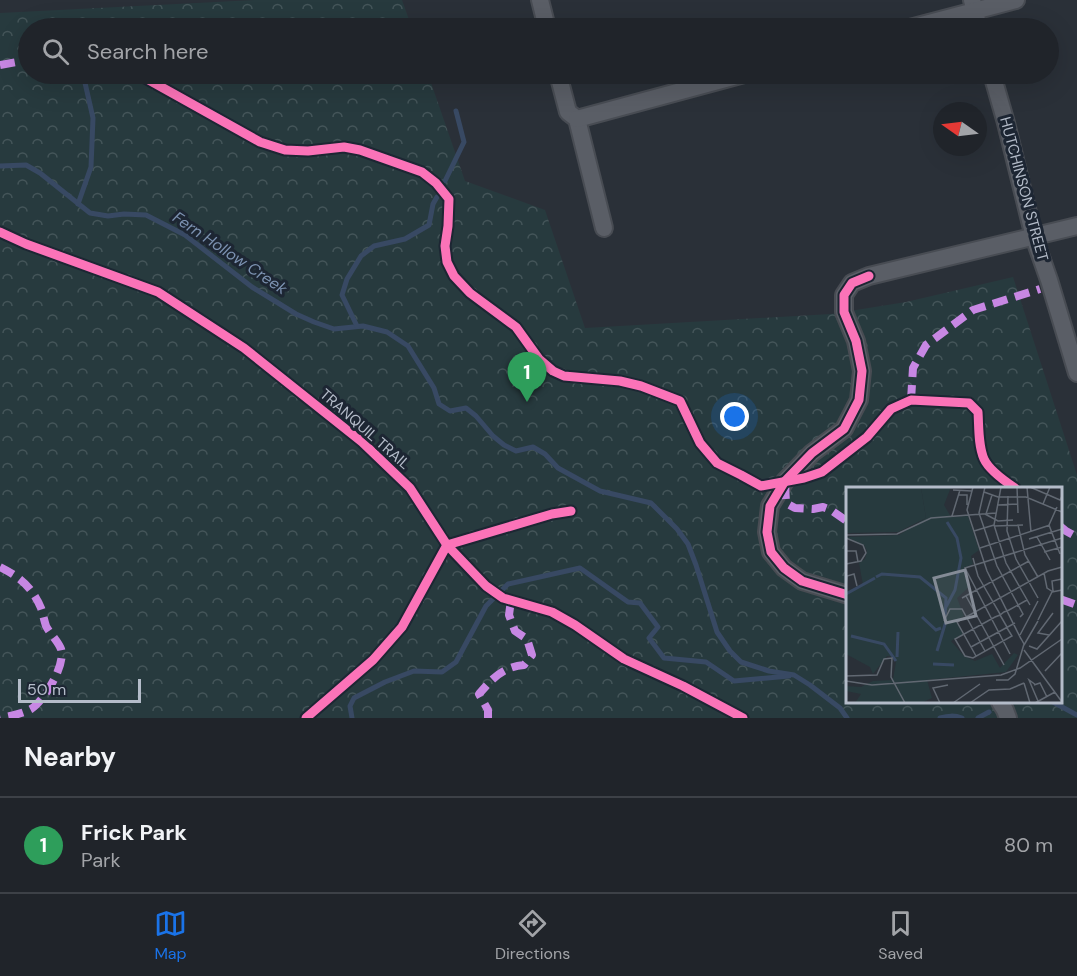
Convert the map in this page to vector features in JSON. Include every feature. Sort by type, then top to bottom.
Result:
[{"type":"street","points":[[540,0],[545,18]]},
{"type":"street","points":[[939,18],[973,6],[1016,0]]},
{"type":"street","points":[[560,84],[566,116],[604,228]]},
{"type":"street","points":[[566,116],[702,84]]},
{"type":"street","name":"HUTCHINSON STREET","points":[[995,84],[1034,237],[1077,373]]},
{"type":"street","points":[[846,594],[802,581],[784,568],[771,552],[767,532],[770,506],[785,481],[812,453],[843,429],[859,400],[862,371],[856,341],[844,312],[844,295],[852,283],[869,276],[1077,226]]},
{"type":"street","points":[[1001,703],[1008,718]]},
{"type":"green space","points":[[255,0],[402,0],[408,18],[18,18],[18,84],[431,84],[465,181],[545,210],[585,328],[831,314],[906,302],[1013,277],[1077,475],[1077,718],[0,718],[0,13]]},
{"type":"waterway","points":[[78,204],[91,167],[93,118],[85,84]]},
{"type":"waterway","points":[[445,181],[464,142],[456,111]]},
{"type":"waterway","name":"Fern Hollow Creek","points":[[0,166],[26,165],[40,173],[90,213],[108,216],[146,215],[185,235],[252,287],[296,314],[314,322],[334,329],[363,326],[387,332],[408,346],[434,388],[439,404],[450,411],[466,408],[504,445],[516,451],[533,447],[545,454],[558,468],[600,491],[651,503],[677,529],[688,544],[717,632],[730,651],[741,662],[769,671],[794,675],[840,708],[847,718]]},
{"type":"waterway","points":[[357,326],[342,295],[347,279],[361,256],[374,246],[405,239],[429,225],[433,204],[437,197]]},
{"type":"waterway","points":[[352,718],[350,706],[354,698],[385,682],[414,671],[442,672],[456,662],[486,606],[508,584],[580,568],[628,602],[640,603],[658,627],[649,638],[664,658],[706,662],[734,681],[789,676]]},
{"type":"waterway","name":"Fern Hollow Creek","points":[[1055,703],[1077,715]]},
{"type":"waterway","name":"Fern Hollow Creek","points":[[978,718],[989,712]]},
{"type":"waterway","name":"Fern Hollow Creek","points":[[940,718],[951,716],[962,718]]},
{"type":"marked path","points":[[0,65],[18,62]]},
{"type":"marked path","points":[[911,400],[913,368],[926,345],[973,310],[1040,289]]},
{"type":"marked path","points":[[785,484],[786,503],[795,508],[823,507],[846,521]]},
{"type":"marked path","points":[[1062,528],[1077,537]]},
{"type":"marked path","points":[[0,567],[14,575],[34,594],[46,626],[60,646],[62,656],[53,682],[36,705],[16,715],[0,718]]},
{"type":"marked path","points":[[488,718],[488,710],[479,694],[498,675],[510,668],[524,665],[532,655],[527,639],[515,631],[509,615],[511,600]]},
{"type":"marked path","points":[[1062,600],[1077,605]]},
{"type":"cycle path","points":[[156,84],[260,142],[285,150],[308,151],[344,147],[360,150],[422,172],[436,183],[449,199],[445,246],[447,262],[454,276],[470,293],[516,327],[539,359],[553,371],[564,376],[620,381],[641,386],[680,401],[700,443],[717,463],[761,486],[804,478],[822,472],[867,437],[891,409],[911,400],[969,403],[978,412],[980,442],[986,463],[1014,487]]},
{"type":"cycle path","name":"TRANQUIL TRAIL","points":[[0,232],[26,244],[158,292],[244,348],[362,442],[410,488],[447,545],[486,586],[503,598],[552,612],[624,659],[683,686],[743,718]]},
{"type":"cycle path","points":[[846,594],[802,581],[784,568],[771,552],[767,532],[770,506],[785,481],[812,453],[844,429],[859,400],[862,371],[856,341],[844,312],[844,295],[852,283],[869,276]]},
{"type":"cycle path","points":[[306,718],[373,660],[402,627],[447,545],[552,514],[571,511]]},
{"type":"place","name":"Frick Park","points":[[527,402]]}]
